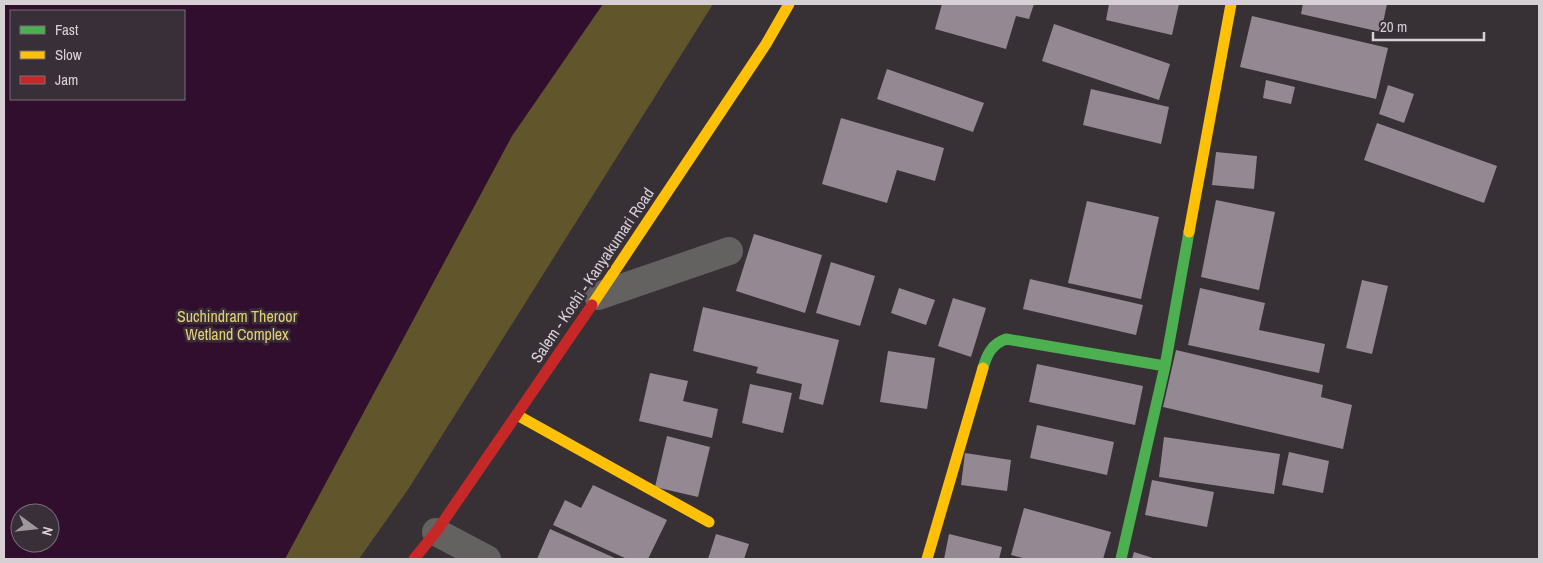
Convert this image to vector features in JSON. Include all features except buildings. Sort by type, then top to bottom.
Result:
[{"type":"main road","name":"Salem - Kochi - Kanyakumari Road","points":[[414,559],[436,532],[598,296],[766,44],[789,4]]},
{"type":"main road","points":[[1121,559],[1164,366],[1231,4]]},
{"type":"main road","points":[[927,559],[986,358],[994,345],[1006,339],[1164,366]]},
{"type":"main road","points":[[517,415],[710,522]]},
{"type":"street","points":[[598,296],[728,251]]},
{"type":"street","points":[[436,532],[487,559]]},
{"type":"green space","name":"Suchindram Theroor Wetland Complex","points":[[4,4],[713,4],[409,488],[359,559],[4,559]]},
{"type":"shaded area","name":"Suchindram Theroor Wetland Complex","points":[[4,4],[603,4],[512,136],[285,559],[4,559]]},
{"type":"traffic: fast","points":[[1121,559],[1165,366],[1189,232]]},
{"type":"traffic: fast","points":[[983,368],[991,350],[1006,339],[1165,366]]},
{"type":"traffic: slow","points":[[592,305],[766,44],[789,4]]},
{"type":"traffic: slow","points":[[1189,232],[1231,4]]},
{"type":"traffic: slow","points":[[927,559],[983,368]]},
{"type":"traffic: slow","points":[[517,415],[709,522]]},
{"type":"traffic: jam","points":[[414,559],[436,532],[592,305]]}]
